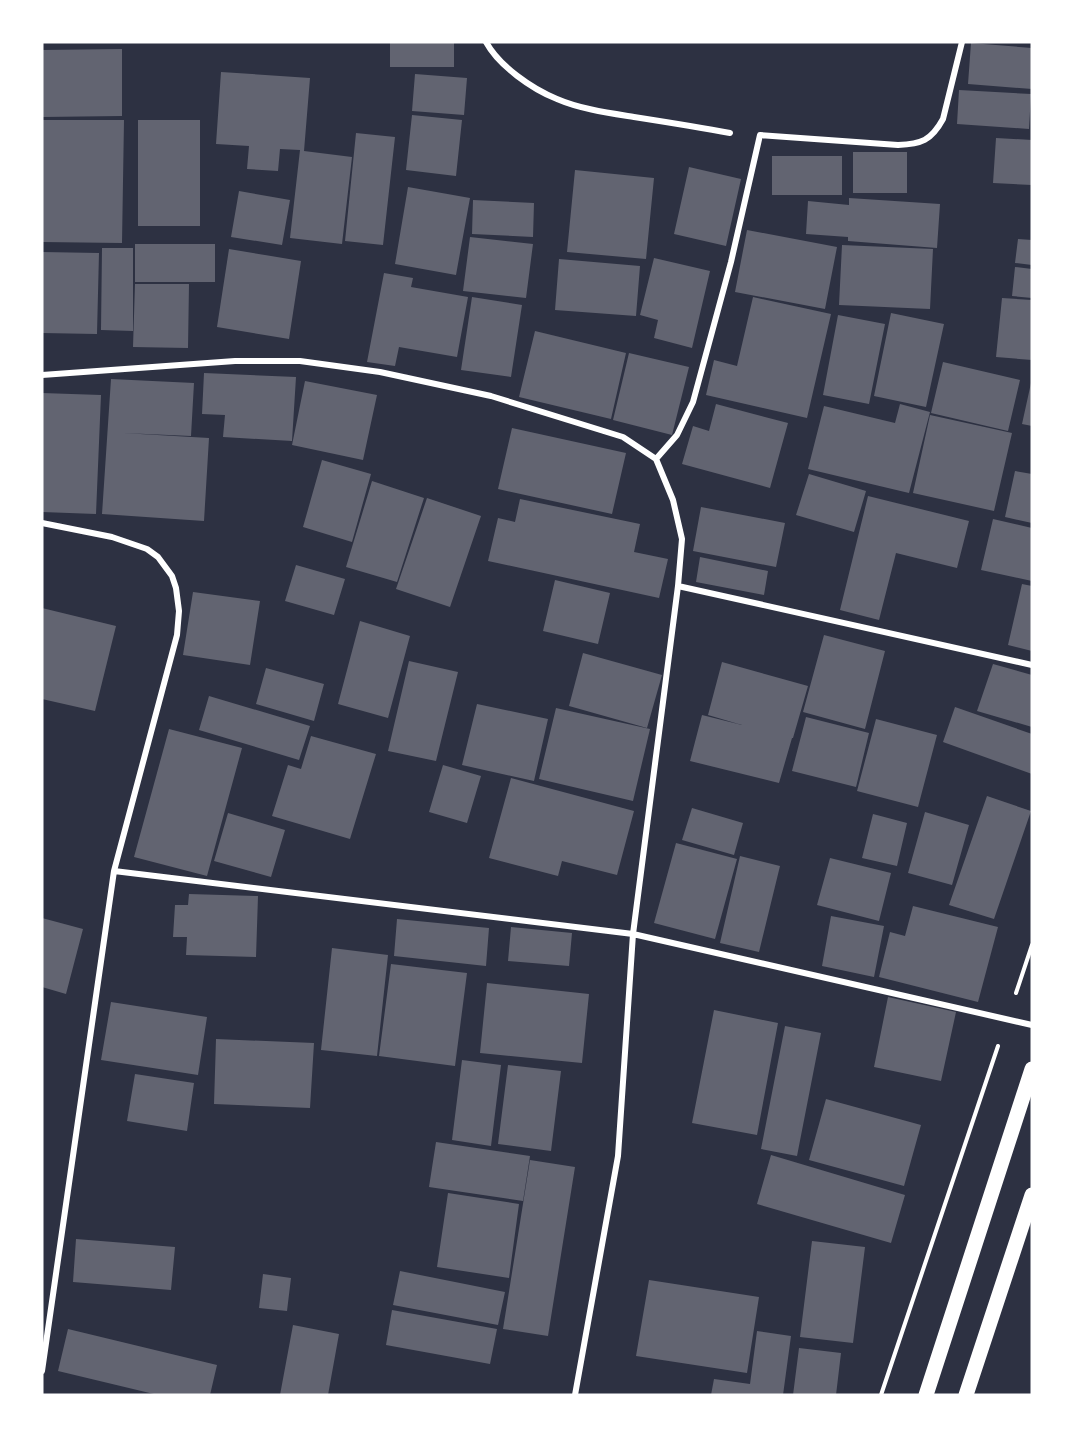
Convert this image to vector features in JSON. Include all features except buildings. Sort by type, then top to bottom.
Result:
[{"type":"main road","points":[[926,1395],[1032,1069]]},
{"type":"main road","points":[[966,1395],[1032,1195]]},
{"type":"street","points":[[486,42],[512,72],[530,86],[558,100],[602,111],[730,133]]},
{"type":"street","points":[[656,459],[677,435],[693,402],[731,262],[760,135],[898,145],[916,144],[927,140],[943,119],[962,42]]},
{"type":"street","points":[[42,375],[235,361],[300,361],[380,372],[490,396],[623,437],[656,459],[673,500],[682,538],[678,586],[633,934],[618,1156],[575,1395]]},
{"type":"street","points":[[42,523],[112,537],[147,549],[165,565],[172,576],[179,611],[177,635],[114,871],[42,1371]]},
{"type":"street","points":[[678,586],[1032,665]]},
{"type":"street","points":[[114,871],[633,934],[1032,1025]]},
{"type":"path","points":[[881,1395],[1032,945]]}]
